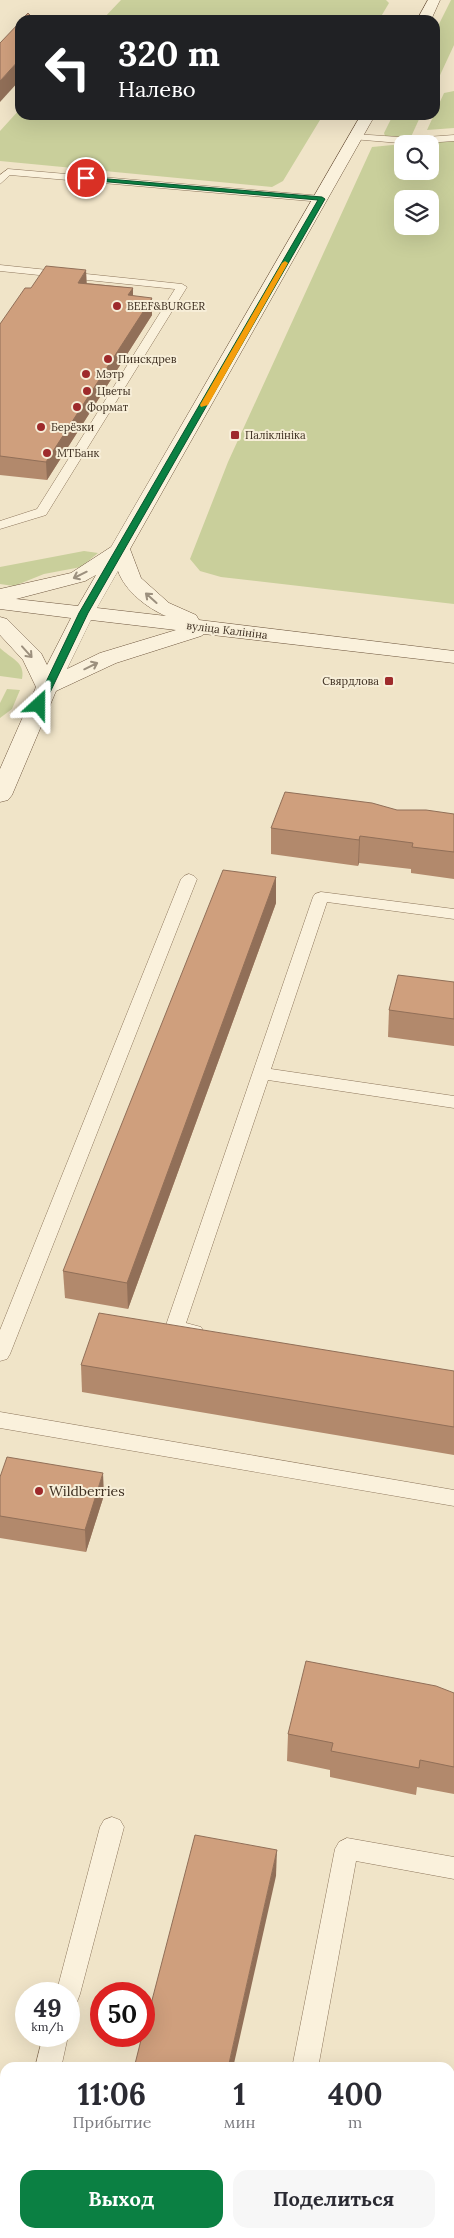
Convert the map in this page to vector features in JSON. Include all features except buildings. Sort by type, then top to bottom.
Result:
[{"type":"main road","points":[[426,15],[434,0]]},
{"type":"main road","points":[[0,795],[47,688],[84,613],[322,199],[365,120]]},
{"type":"main road","points":[[0,595],[24,592],[78,577],[121,550]]},
{"type":"main road","points":[[121,550],[132,581],[162,607],[210,628]]},
{"type":"main road","name":"вуліца Калініна","points":[[0,603],[454,656]]},
{"type":"main road","points":[[0,623],[32,658],[47,688]]},
{"type":"main road","points":[[47,688],[108,658],[153,643],[210,628]]},
{"type":"lane","points":[[355,138],[413,141],[454,138]]},
{"type":"lane","points":[[0,181],[8,172],[322,199]]},
{"type":"lane","points":[[0,268],[182,287],[42,512],[0,525]]},
{"type":"lane","points":[[0,1354],[189,878]]},
{"type":"lane","points":[[213,1334],[174,1328],[321,897],[454,914]]},
{"type":"lane","points":[[260,1073],[454,1102]]},
{"type":"lane","points":[[0,1420],[454,1498]]},
{"type":"lane","points":[[71,1982],[112,1827]]},
{"type":"lane","points":[[306,2062],[347,1849],[454,1868]]},
{"type":"lane","points":[[50,2062],[53,2047]]},
{"type":"green space","points":[[121,0],[386,0],[389,3],[382,15],[107,15]]},
{"type":"green space","points":[[451,0],[454,0],[454,45],[440,75],[440,22]]},
{"type":"green space","points":[[454,91],[454,128],[427,130],[432,120],[440,120],[440,102],[444,93]]},
{"type":"green space","points":[[15,114],[15,120],[320,120],[283,181],[272,187],[0,161],[0,131]]},
{"type":"green space","points":[[390,120],[419,120],[412,135],[385,136],[384,133]]},
{"type":"green space","points":[[454,139],[454,604],[221,577],[200,571],[190,559],[228,462],[372,147],[394,145],[394,180],[439,180],[439,140]]},
{"type":"green space","points":[[84,551],[98,553],[81,567],[44,574],[14,586],[0,584],[0,567]]},
{"type":"green space","points":[[0,648],[22,668],[22,679],[0,676]]},
{"type":"green space","points":[[7,689],[20,690],[12,709],[0,718],[0,703]]},
{"type":"slow traffic","points":[[204,405],[285,263]]},
{"type":"place","name":"BEEF&BURGER","points":[[117,306]]},
{"type":"place","name":"Пинскдрев","points":[[108,359]]},
{"type":"place","name":"Мэтр","points":[[86,374]]},
{"type":"place","name":"Цветы","points":[[87,391]]},
{"type":"place","name":"Формат","points":[[77,407]]},
{"type":"place","name":"Берёзки","points":[[41,427]]},
{"type":"place","name":"Паліклініка","points":[[235,435]]},
{"type":"place","name":"МТБанк","points":[[47,453]]},
{"type":"place","name":"Свярдлова","points":[[389,681]]},
{"type":"place","name":"Wildberries","points":[[39,1491]]},
{"type":"route","points":[[39,705],[84,613],[322,199],[86,178]]}]
